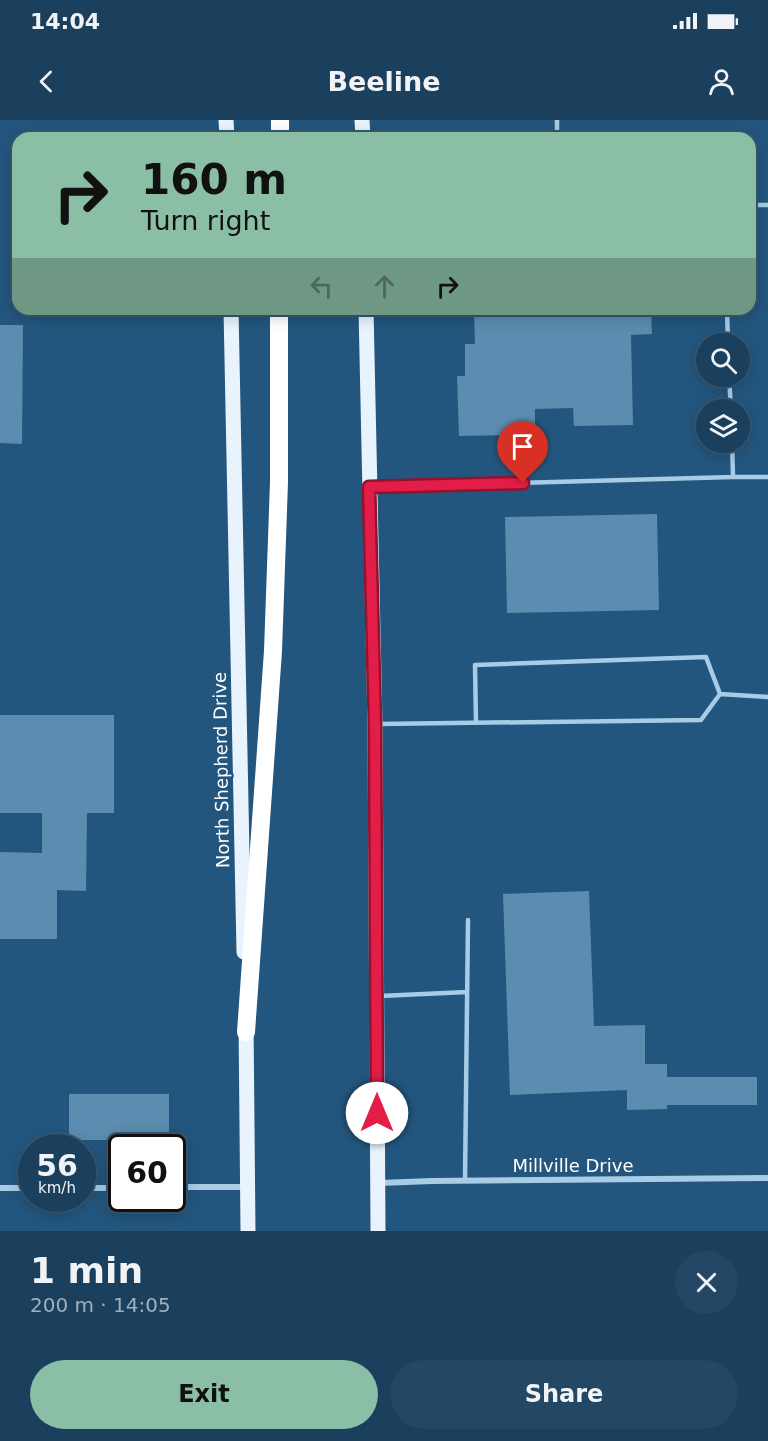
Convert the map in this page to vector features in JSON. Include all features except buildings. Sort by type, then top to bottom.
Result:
[{"type":"highway","points":[[246,1032],[273,651],[279,482],[279,315]]},
{"type":"main road","name":"North Shepherd Drive","points":[[231,315],[248,1231]]},
{"type":"main road","points":[[366,315],[375,724],[378,1231]]},
{"type":"street","name":"Millville Drive","points":[[378,1184],[465,1180],[768,1178]]},
{"type":"street","points":[[186,1187],[247,1187]]},
{"type":"street","points":[[0,1188],[18,1188]]},
{"type":"lane","points":[[727,315],[728,333]]},
{"type":"lane","points":[[732,453],[733,477]]},
{"type":"lane","points":[[369,487],[768,477]]},
{"type":"lane","points":[[476,723],[475,665],[706,657],[720,694]]},
{"type":"lane","points":[[375,724],[701,720],[720,694]]},
{"type":"lane","points":[[720,694],[768,697]]},
{"type":"lane","points":[[465,1180],[468,920]]},
{"type":"lane","points":[[376,996],[467,992]]},
{"type":"route","points":[[377,1113],[375,724],[369,487],[523,483]]}]
